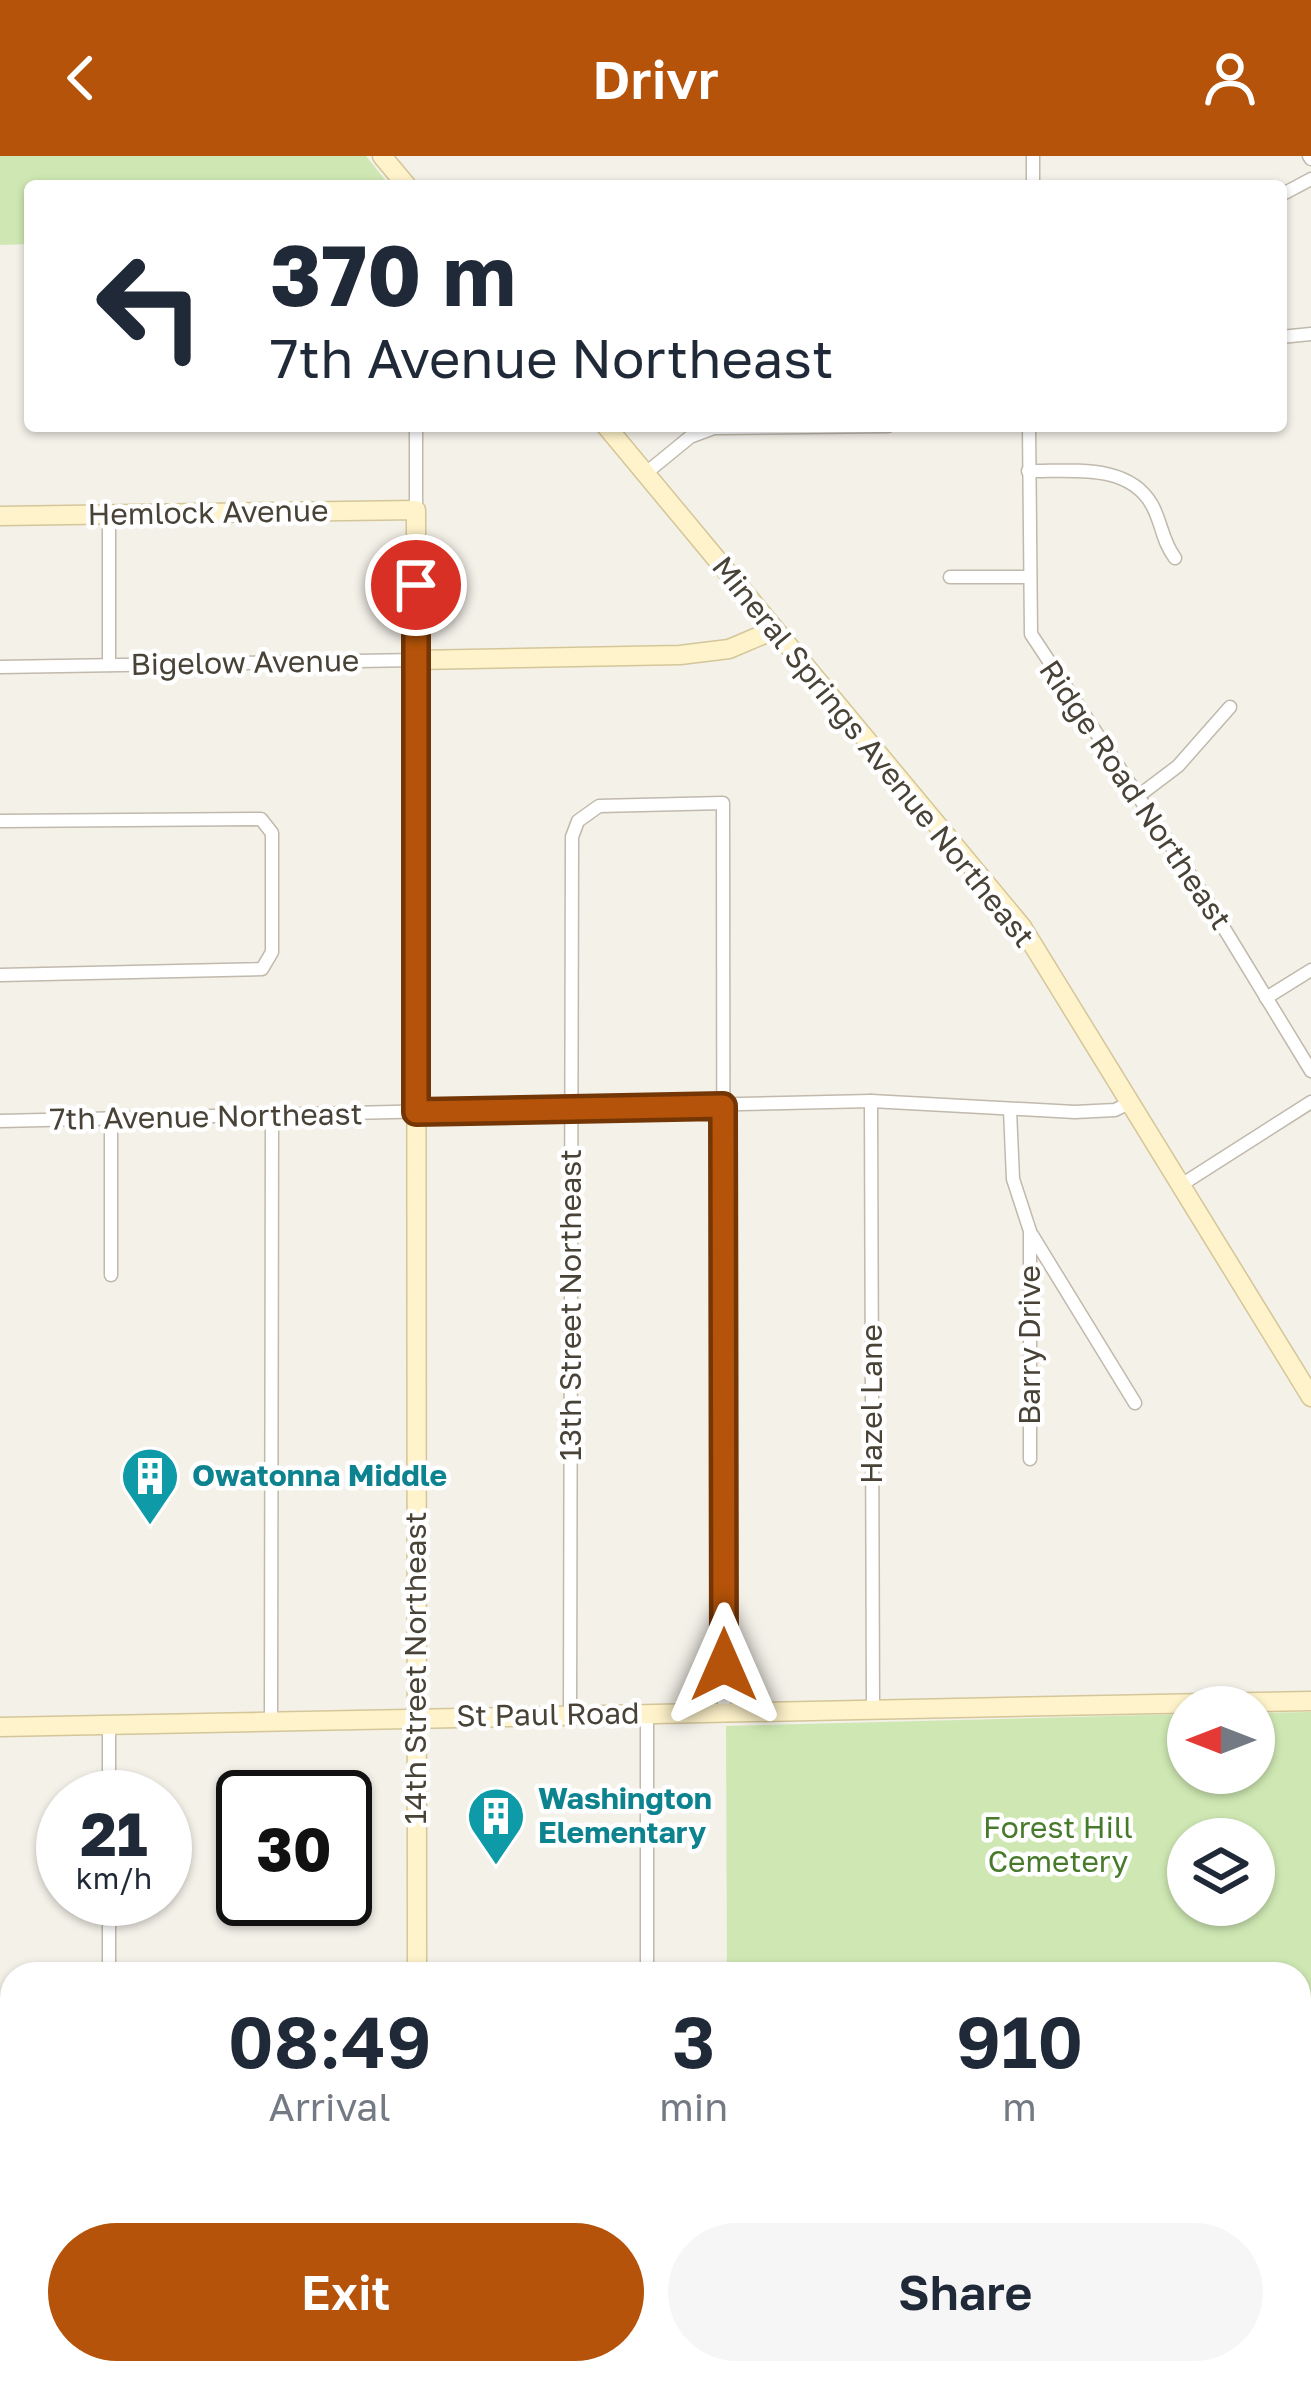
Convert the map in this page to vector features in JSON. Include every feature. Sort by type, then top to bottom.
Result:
[{"type":"street","points":[[382,156],[402,180]]},
{"type":"street","name":"14th Street Northeast","points":[[416,432],[417,1962]]},
{"type":"street","name":"Mineral Springs Avenue Northeast","points":[[611,432],[1022,927],[1311,1396]]},
{"type":"street","points":[[646,473],[690,437],[703,432]]},
{"type":"street","name":"Ridge Road Northeast","points":[[1028,432],[1028,621],[1036,646],[1311,1071]]},
{"type":"street","points":[[1028,471],[1103,473],[1127,480],[1154,509],[1175,558]]},
{"type":"street","name":"Hemlock Avenue","points":[[0,516],[416,510]]},
{"type":"street","points":[[109,514],[109,665]]},
{"type":"street","points":[[950,577],[1028,577]]},
{"type":"street","name":"Bigelow Avenue","points":[[0,667],[680,655],[729,649],[774,630]]},
{"type":"street","points":[[1137,797],[1178,766],[1230,706]]},
{"type":"street","name":"13th Street Northeast","points":[[570,1714],[572,837],[585,813],[599,806],[723,803],[723,1106]]},
{"type":"street","points":[[0,821],[254,818],[266,823],[272,833],[272,952],[262,969],[0,975]]},
{"type":"street","points":[[1266,998],[1311,970]]},
{"type":"street","name":"7th Avenue Northeast","points":[[0,1121],[871,1101],[1095,1111],[1131,1102]]},
{"type":"street","name":"Hazel Lane","points":[[871,1101],[873,1708]]},
{"type":"street","points":[[1180,1185],[1311,1102]]},
{"type":"street","points":[[723,1106],[724,1711]]},
{"type":"street","name":"Barry Drive","points":[[1010,1110],[1012,1179],[1030,1231],[1135,1402]]},
{"type":"street","points":[[271,1721],[272,1116]]},
{"type":"street","points":[[111,1119],[111,1275]]},
{"type":"street","name":"Barry Drive","points":[[1030,1231],[1030,1460]]},
{"type":"street","name":"St Paul Road","points":[[0,1727],[1311,1701]]},
{"type":"street","points":[[646,1962],[647,1713]]},
{"type":"street","points":[[109,1725],[109,1770]]},
{"type":"street","points":[[109,1926],[109,1962]]},
{"type":"green space","points":[[0,156],[366,156],[385,180],[24,180],[24,244],[0,245]]},
{"type":"green space","name":"Forest Hill Cemetery","points":[[1311,1712],[1311,1962],[727,1962],[726,1726],[1167,1715],[1167,1794],[1275,1794],[1275,1713]]},
{"type":"place","name":"Owatonna Middle","points":[[150,1527]]},
{"type":"place","name":"Washington Elementary","points":[[496,1867]]},
{"type":"route","points":[[416,585],[416,1112],[723,1106],[724,1665]]}]
